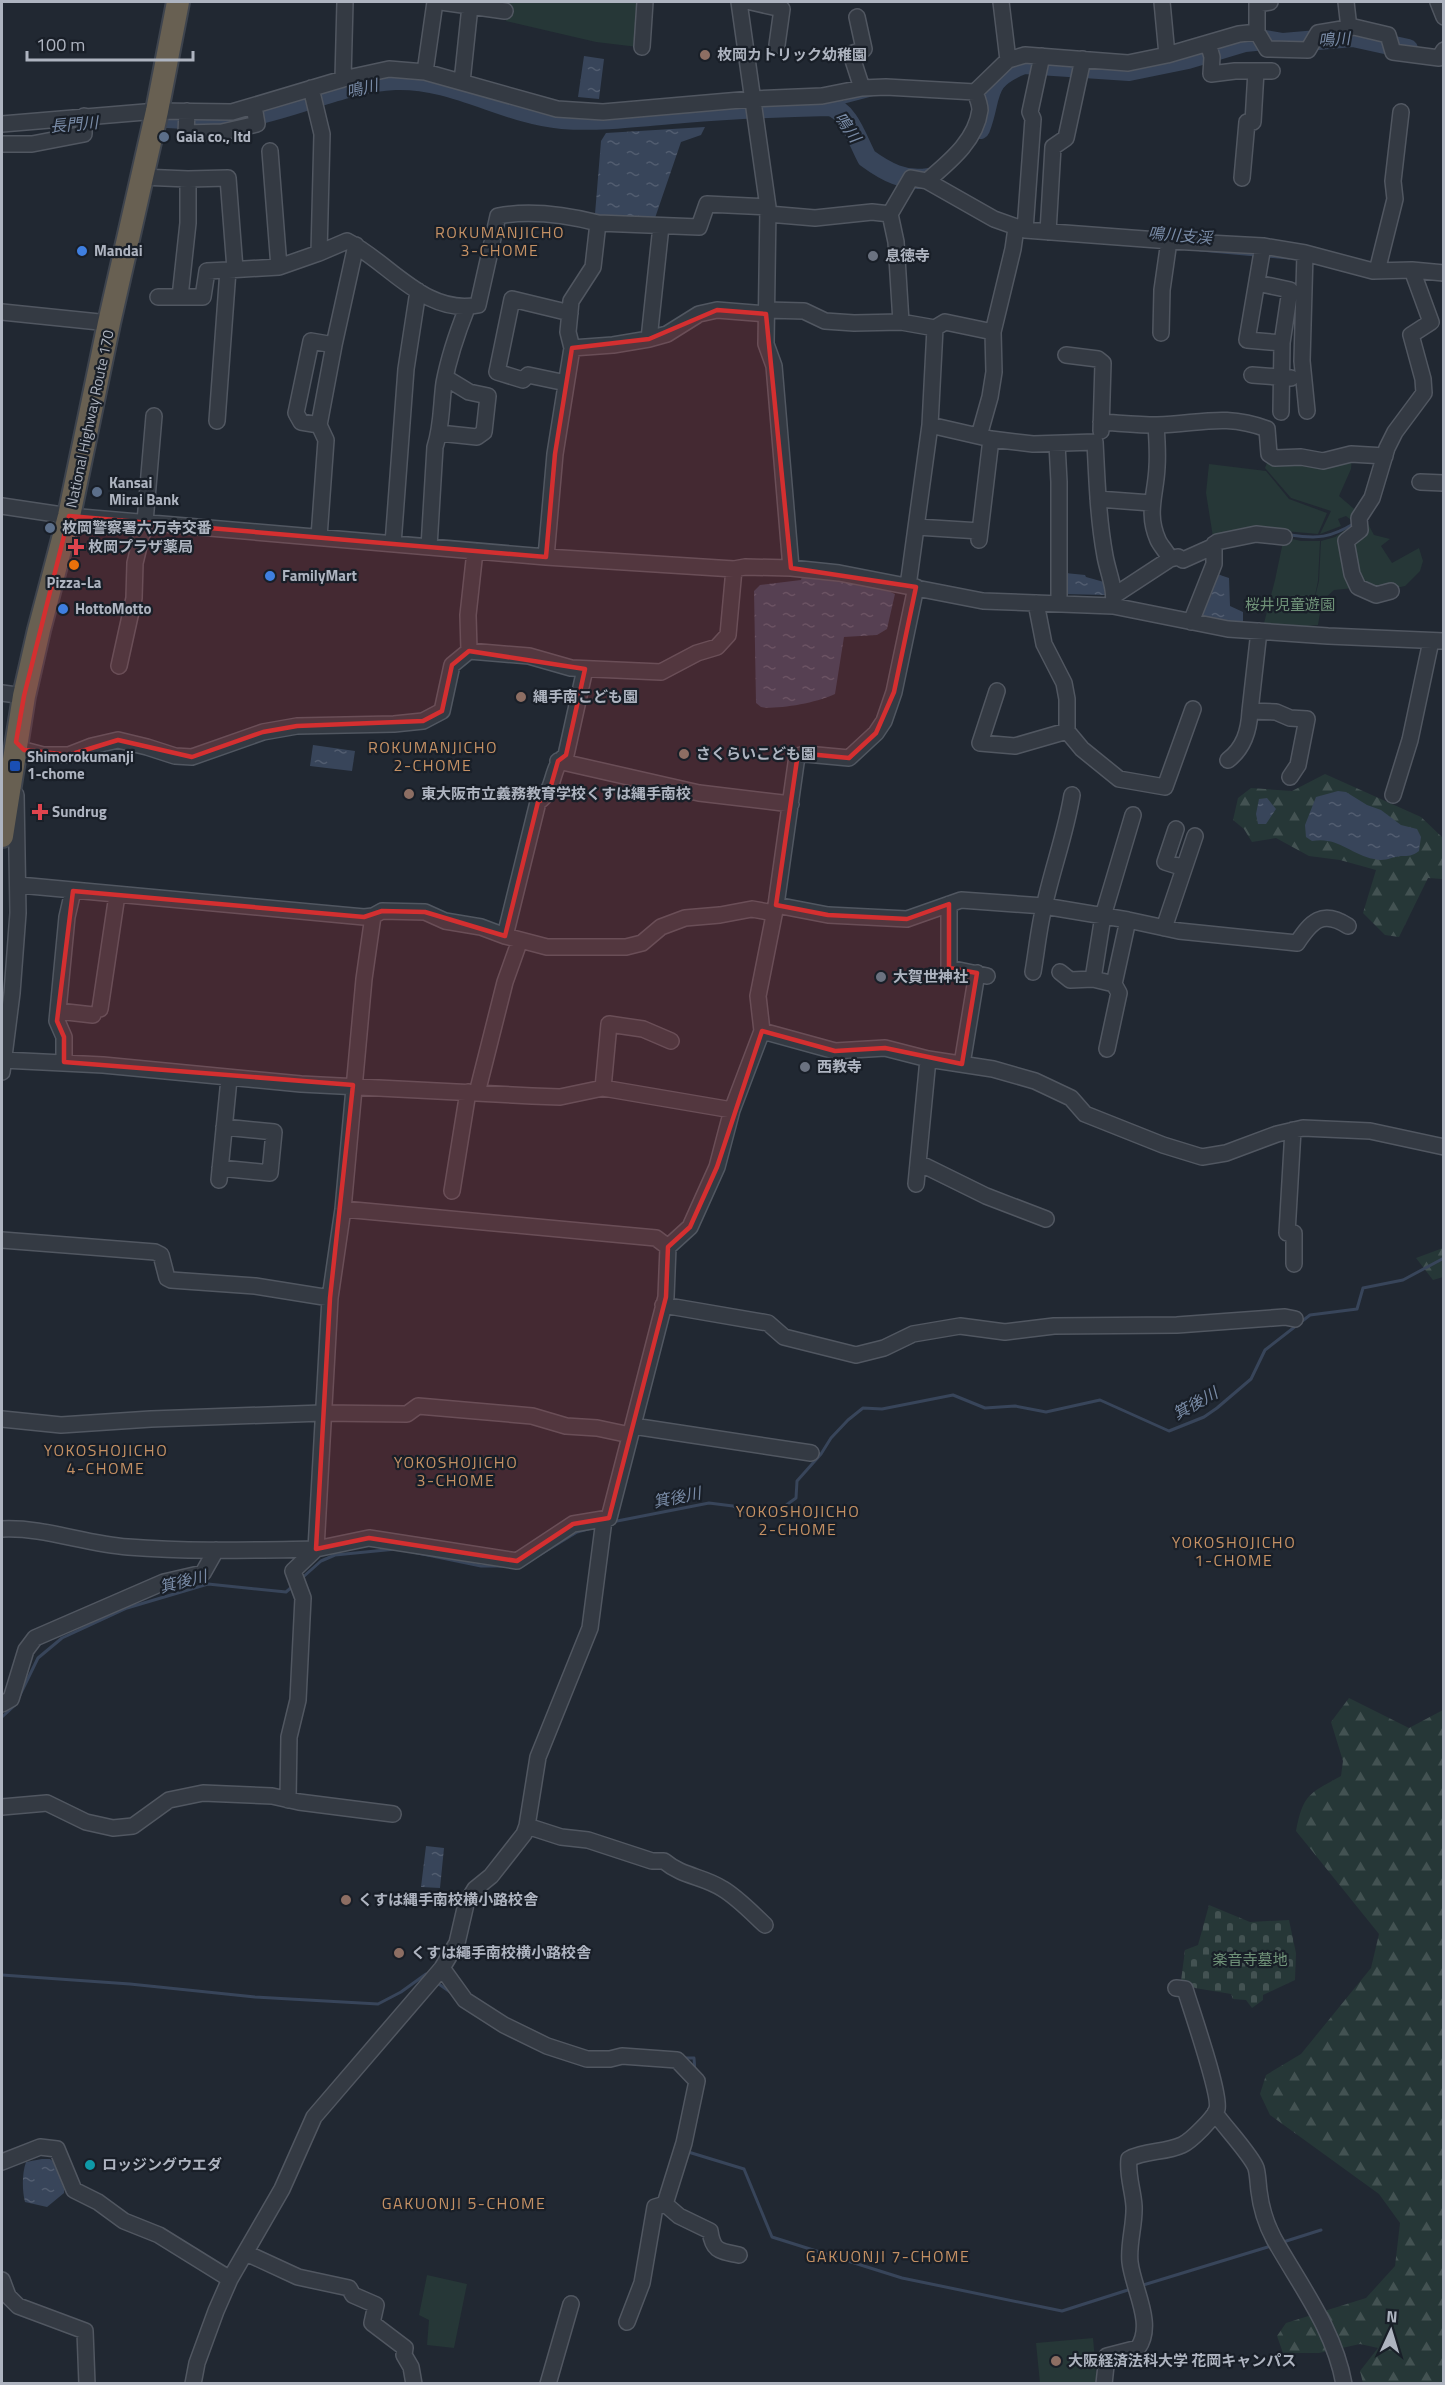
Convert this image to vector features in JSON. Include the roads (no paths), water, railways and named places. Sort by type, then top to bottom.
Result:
[{"type":"highway","name":"National Highway Route 170","points":[[2,836],[8,776],[16,742],[13,695],[39,630],[69,516],[178,2]]},
{"type":"street","points":[[343,79],[345,2]]},
{"type":"street","points":[[424,72],[435,2]]},
{"type":"street","points":[[441,2],[505,11]]},
{"type":"street","points":[[642,47],[645,2]]},
{"type":"street","points":[[739,2],[768,210],[766,344],[774,366],[791,568]]},
{"type":"street","points":[[751,2],[782,9],[777,45]]},
{"type":"street","points":[[1001,2],[1008,60]]},
{"type":"street","points":[[1162,2],[1167,55]]},
{"type":"street","points":[[1270,2],[1257,4],[1257,32],[1267,49],[1308,50],[1318,33],[1354,27],[1388,35],[1393,52],[1441,54]]},
{"type":"street","points":[[1346,2],[1349,28]]},
{"type":"street","points":[[1438,2],[1443,17]]},
{"type":"street","points":[[462,82],[470,6]]},
{"type":"street","points":[[857,17],[864,49],[851,54],[862,88]]},
{"type":"street","points":[[976,96],[1008,60],[1025,55],[1042,61],[1082,64],[1128,63],[1210,48],[1239,34],[1257,32]]},
{"type":"street","points":[[1210,48],[1211,74],[1235,71],[1272,71]]},
{"type":"street","points":[[917,527],[979,536],[985,438],[994,372],[993,332],[1018,231],[1034,119],[1030,112],[1042,61]]},
{"type":"street","points":[[1048,232],[1053,147],[1066,138],[1082,64]]},
{"type":"street","points":[[2,124],[84,116],[155,117],[187,111],[232,112],[343,79],[389,69],[424,72],[556,109],[603,112],[753,104],[822,96],[862,88],[886,87],[976,96]]},
{"type":"street","points":[[1242,178],[1256,71]]},
{"type":"street","points":[[311,88],[322,134],[319,253]]},
{"type":"street","points":[[930,179],[957,156],[972,134],[980,109],[976,96]]},
{"type":"street","points":[[187,111],[186,133],[222,132],[257,124],[254,106]]},
{"type":"street","points":[[1377,271],[1395,199],[1393,181],[1401,112]]},
{"type":"street","points":[[2,144],[32,144],[84,134],[84,116]]},
{"type":"street","points":[[270,151],[279,267]]},
{"type":"street","points":[[141,177],[188,180],[228,178],[231,269],[216,421]]},
{"type":"street","points":[[901,322],[896,242],[891,214],[911,178],[930,179],[976,209],[1018,231],[1048,232],[1168,246],[1262,252],[1377,271],[1414,274],[1443,273]]},
{"type":"street","points":[[180,297],[188,223],[188,180]]},
{"type":"street","points":[[158,297],[204,297],[207,271],[279,267],[347,241],[440,304],[467,308],[478,305],[498,216],[519,212],[583,219],[598,223],[699,227],[707,204],[768,210],[815,218],[872,212],[891,214]]},
{"type":"street","points":[[546,557],[555,454],[572,348],[568,332],[570,313],[572,301],[593,267],[598,223]]},
{"type":"street","points":[[649,339],[661,226]]},
{"type":"street","points":[[319,537],[326,440],[320,425],[334,345],[356,245]]},
{"type":"street","points":[[1161,333],[1162,290],[1168,246]]},
{"type":"street","points":[[1262,252],[1247,340],[1282,343]]},
{"type":"street","points":[[1305,258],[1303,377],[1307,411]]},
{"type":"street","points":[[1391,591],[1376,596],[1358,587],[1352,574],[1346,541],[1360,530],[1359,523],[1372,498],[1384,456],[1395,432],[1424,393],[1423,380],[1411,335],[1431,322],[1414,274]]},
{"type":"street","points":[[1257,283],[1290,290],[1282,343],[1281,412]]},
{"type":"street","points":[[393,544],[406,369],[418,291]]},
{"type":"street","points":[[566,383],[528,375],[523,380],[497,372],[512,299],[570,313]]},
{"type":"street","points":[[429,547],[435,447],[451,349],[467,308]]},
{"type":"street","points":[[572,348],[649,339],[667,334],[699,314],[717,310],[804,311],[825,321],[854,324],[901,322],[935,328],[945,322],[993,332]]},
{"type":"street","points":[[2,312],[109,324]]},
{"type":"street","points":[[2,1529],[22,1528],[76,1540],[127,1547],[216,1550],[316,1549],[369,1538],[517,1561],[573,1524],[609,1518],[666,1297],[668,1247],[690,1227],[717,1167],[732,1110],[762,1031],[758,996],[775,909],[797,756],[806,754],[849,758],[876,733],[884,721],[894,692],[912,586],[930,425],[935,328]]},
{"type":"street","points":[[320,425],[301,422],[296,414],[311,342],[334,345]]},
{"type":"street","points":[[930,425],[985,438],[1033,444],[1101,440],[1103,363],[1098,359],[1066,355]]},
{"type":"street","points":[[1252,375],[1281,378],[1303,377]]},
{"type":"street","points":[[439,433],[477,437],[484,432],[488,396],[469,392],[446,378]]},
{"type":"street","points":[[119,666],[131,619],[135,563],[145,522],[153,416]]},
{"type":"street","points":[[1101,422],[1156,425],[1207,420],[1236,420],[1267,429],[1269,454],[1275,458],[1301,457],[1323,461],[1351,454],[1384,456]]},
{"type":"street","points":[[1156,425],[1157,469],[1151,503],[1152,518],[1158,543],[1164,547],[1170,559]]},
{"type":"street","points":[[1095,442],[1098,499],[1105,557],[1114,601]]},
{"type":"street","points":[[1056,444],[1059,482],[1059,603]]},
{"type":"street","points":[[1420,482],[1443,483]]},
{"type":"street","points":[[1098,499],[1151,503]]},
{"type":"street","points":[[2,506],[69,516],[546,557],[734,569],[791,568],[839,573],[983,601],[1036,603],[1114,601],[1191,622],[1228,629],[1437,641],[1393,795]]},
{"type":"street","points":[[1114,601],[1170,559],[1178,557],[1183,560],[1217,542],[1256,534],[1284,537]]},
{"type":"street","points":[[1191,622],[1214,564],[1214,544]]},
{"type":"street","points":[[469,651],[468,615],[475,551]]},
{"type":"street","points":[[16,742],[24,750],[69,755],[92,746],[118,740],[175,756],[192,757],[263,732],[297,726],[394,724],[423,721],[441,711],[452,665],[469,651],[529,656],[568,667],[585,669],[661,672],[697,653],[717,647],[728,635],[734,569]]},
{"type":"street","points":[[1036,603],[1044,644],[1064,683],[1067,699],[1067,731],[1082,748],[1119,779],[1165,787],[1193,709]]},
{"type":"street","points":[[1228,760],[1238,752],[1250,723],[1260,631]]},
{"type":"street","points":[[505,936],[538,802],[548,796],[558,761],[566,755],[585,669]]},
{"type":"street","points":[[996,691],[980,743],[1015,746],[1067,731]]},
{"type":"street","points":[[1250,711],[1276,712],[1290,718],[1307,719],[1298,765],[1290,777]]},
{"type":"street","points":[[558,761],[699,793],[791,804]]},
{"type":"street","points":[[8,776],[17,803],[19,885],[12,993],[2,1060],[64,1062],[229,1079],[472,1093],[560,1097],[603,1088],[732,1110]]},
{"type":"street","points":[[1033,972],[1044,906],[1060,842],[1068,822],[1072,795]]},
{"type":"street","points":[[1093,979],[1103,916],[1133,815]]},
{"type":"street","points":[[1176,830],[1166,862],[1184,868]]},
{"type":"street","points":[[1164,928],[1195,836]]},
{"type":"street","points":[[19,885],[364,917],[373,916],[382,911],[424,912],[445,921],[481,927],[505,936],[547,946],[626,947],[642,943],[661,927],[685,918],[752,909],[907,919],[961,900],[1044,906],[1164,928],[1297,943],[1309,924],[1322,918],[1338,919],[1347,926]]},
{"type":"street","points":[[64,1062],[64,1037],[57,1021],[67,917],[74,891]]},
{"type":"street","points":[[58,1011],[97,1012],[117,895]]},
{"type":"street","points":[[949,904],[949,968],[982,975],[962,1064]]},
{"type":"street","points":[[288,1800],[289,1737],[298,1700],[303,1598],[293,1571],[316,1549],[330,1298],[343,1209],[353,1085],[373,916]]},
{"type":"street","points":[[1107,1049],[1119,993],[1114,984],[1128,920]]},
{"type":"street","points":[[452,1191],[472,1093],[520,940]]},
{"type":"street","points":[[1060,972],[1070,980],[1093,979],[1114,984]]},
{"type":"street","points":[[603,1088],[609,1024],[643,1029],[671,1041]]},
{"type":"street","points":[[762,1031],[835,1051],[885,1048],[928,1059],[993,1069],[1035,1080],[1071,1098],[1085,1114],[1163,1145],[1202,1157],[1226,1153],[1277,1134],[1303,1128],[1370,1131],[1423,1145],[1443,1147]]},
{"type":"street","points":[[916,1184],[928,1059]]},
{"type":"street","points":[[224,1127],[274,1132],[270,1173],[220,1174],[224,1127],[229,1079]]},
{"type":"street","points":[[1293,1130],[1287,1233],[1294,1233],[1294,1264]]},
{"type":"street","points":[[919,1162],[986,1196],[1046,1219]]},
{"type":"street","points":[[343,1209],[656,1238],[668,1247]]},
{"type":"street","points":[[2,1240],[155,1252],[161,1255],[167,1278],[171,1280],[255,1286],[330,1298]]},
{"type":"street","points":[[663,1305],[768,1323],[784,1337],[856,1354],[884,1348],[913,1335],[960,1326],[1005,1332],[1054,1326],[1177,1325],[1285,1317],[1295,1319]]},
{"type":"street","points":[[2,1419],[61,1425],[151,1419],[322,1413],[407,1414],[418,1406],[532,1416],[566,1426],[631,1431],[811,1453]]},
{"type":"street","points":[[194,2384],[197,2362],[230,2279],[282,2189],[314,2117],[442,1968],[457,1943],[466,1904],[476,1889],[491,1876],[524,1834],[538,1757],[590,1628],[604,1520]]},
{"type":"street","points":[[2,1704],[10,1698],[26,1650],[35,1638],[164,1582],[203,1573],[216,1550]]},
{"type":"street","points":[[2,1807],[47,1803],[86,1822],[113,1828],[133,1826],[169,1800],[203,1793],[272,1796],[393,1814]]},
{"type":"street","points":[[527,1826],[561,1837],[588,1840],[652,1862],[664,1861],[677,1872],[723,1888],[765,1925]]},
{"type":"street","points":[[442,1968],[465,2000],[504,2025],[547,2046],[587,2059],[610,2059],[622,2055],[677,2060],[696,2081],[684,2143],[665,2204]]},
{"type":"street","points":[[1104,2384],[1107,2356],[1138,2348],[1144,2339],[1145,2327],[1130,2261],[1134,2208],[1128,2169],[1130,2159],[1137,2155],[1167,2151],[1185,2144],[1215,2113],[1218,2100],[1185,1989],[1176,1988]]},
{"type":"street","points":[[1215,2113],[1251,2158],[1256,2169],[1267,2225],[1331,2339],[1340,2363],[1344,2384]]},
{"type":"street","points":[[2,2162],[40,2147],[57,2149],[74,2190],[98,2202],[124,2221],[159,2235],[230,2279]]},
{"type":"street","points":[[665,2204],[679,2216],[710,2231],[711,2244],[718,2250],[739,2255]]},
{"type":"street","points":[[627,2322],[642,2283],[655,2207],[665,2204]]},
{"type":"street","points":[[246,2253],[298,2277],[349,2288],[353,2295],[376,2305],[372,2323],[405,2348],[404,2355],[411,2367],[414,2384]]},
{"type":"street","points":[[2,2280],[8,2296],[18,2306],[85,2331],[87,2384]]},
{"type":"street","points":[[548,2384],[571,2304]]},
{"type":"water","points":[[584,56],[604,59],[599,99],[578,97]]},
{"type":"water","points":[[705,127],[701,135],[681,142],[655,218],[609,218],[595,214],[601,141],[606,133]]},
{"type":"water","points":[[1065,573],[1085,575],[1104,582],[1105,595],[1063,594]]},
{"type":"water","points":[[1214,573],[1229,578],[1230,606],[1243,612],[1243,625],[1200,621]]},
{"type":"water","points":[[802,576],[861,583],[895,594],[887,629],[877,635],[844,637],[835,694],[799,705],[761,707],[756,703],[754,591],[760,585],[801,580]]},
{"type":"water","points":[[313,745],[355,751],[352,771],[310,766]]},
{"type":"water","points":[[1338,791],[1346,792],[1367,805],[1381,810],[1401,825],[1417,829],[1421,837],[1419,851],[1410,855],[1378,860],[1365,857],[1336,843],[1312,841],[1306,837],[1305,825],[1316,797]]},
{"type":"water","points":[[1267,798],[1276,809],[1266,824],[1258,824],[1256,814],[1259,799]]},
{"type":"water","points":[[426,1846],[444,1848],[440,1888],[421,1887]]},
{"type":"water","points":[[50,2159],[54,2162],[64,2189],[64,2193],[47,2207],[25,2202],[23,2192],[26,2162]]},
{"type":"waterway","name":"鳴川","points":[[980,129],[995,83],[1001,76],[1024,64],[1129,71],[1188,59],[1245,42],[1265,40],[1283,43],[1353,37],[1408,49]]},
{"type":"waterway","name":"鳴川","points":[[151,117],[201,120],[238,118],[268,112],[359,85],[395,80],[438,85],[520,111],[577,120],[720,110],[829,106],[836,109],[847,120],[867,158],[896,175],[911,179],[928,178]]},
{"type":"waterway","points":[[829,106],[875,94]]},
{"type":"waterway","name":"鳴川支渓","points":[[1200,250],[1256,255]]},
{"type":"waterway","name":"鳴川支渓","points":[[1266,256],[1289,258]]},
{"type":"waterway","points":[[1290,535],[1324,536],[1355,523]]},
{"type":"waterway","name":"箕後川","points":[[612,1522],[709,1503],[733,1506],[751,1515],[778,1511],[796,1498],[797,1481],[821,1454],[831,1438],[863,1408],[882,1409],[953,1395],[985,1408],[1015,1406],[1046,1412],[1100,1400],[1169,1431],[1204,1417],[1217,1408],[1251,1379],[1265,1350],[1310,1315],[1357,1309],[1363,1288],[1403,1280],[1444,1258]]},
{"type":"waterway","name":"箕後川","points":[[526,1563],[577,1532],[588,1529]]},
{"type":"waterway","name":"箕後川","points":[[302,1578],[321,1561],[335,1555],[396,1549]]},
{"type":"waterway","name":"箕後川","points":[[408,1551],[481,1566],[502,1566]]},
{"type":"waterway","name":"箕後川","points":[[2,1717],[15,1705],[38,1658],[62,1638],[127,1608],[208,1584],[286,1592],[293,1586]]},
{"type":"waterway","points":[[2,1975],[130,1984],[255,1997],[378,2004],[401,1992],[426,1974],[429,1976]]},
{"type":"waterway","points":[[436,1982],[453,1994]]},
{"type":"waterway","points":[[682,2058],[694,2058],[695,2072]]},
{"type":"waterway","points":[[685,2151],[744,2169],[772,2237],[902,2278],[1062,2311],[1131,2289]]},
{"type":"waterway","points":[[1280,2243],[1321,2230]]},
{"type":"waterway","points":[[1140,2286],[1271,2246]]},
{"type":"place","name":"枚岡カトリック幼稚園","points":[[705,55]]},
{"type":"place","name":"Gaia co., ltd","points":[[164,137]]},
{"type":"place","name":"Mandai","points":[[82,251]]},
{"type":"place","name":"息徳寺","points":[[873,256]]},
{"type":"place","name":"Kansai Mirai Bank","points":[[97,492]]},
{"type":"place","name":"枚岡警察署六万寺交番","points":[[50,528]]},
{"type":"place","name":"枚岡プラザ薬局","points":[[76,547]]},
{"type":"place","name":"Pizza-La","points":[[74,565]]},
{"type":"place","name":"FamilyMart","points":[[270,576]]},
{"type":"place","name":"HottoMotto","points":[[63,609]]},
{"type":"place","name":"縄手南こども園","points":[[521,697]]},
{"type":"place","name":"さくらいこども園","points":[[684,754]]},
{"type":"place","name":"Shimorokumanji 1-chome","points":[[15,766]]},
{"type":"place","name":"東大阪市立義務教育学校くすは縄手南校","points":[[409,794]]},
{"type":"place","name":"Sundrug","points":[[40,812]]},
{"type":"place","name":"大賀世神社","points":[[881,977]]},
{"type":"place","name":"西教寺","points":[[805,1067]]},
{"type":"place","name":"くすは縄手南校横小路校舎","points":[[346,1900]]},
{"type":"place","name":"くすは繩手南校横小路校舎","points":[[399,1953]]},
{"type":"place","name":"ロッジングウエダ","points":[[90,2165]]},
{"type":"place","name":"大阪経済法科大学 花岡キャンパス","points":[[1056,2361]]},
{"type":"district","name":"ROKUMANJICHO 3-CHOME","points":[[500,241]]},
{"type":"district","name":"ROKUMANJICHO 2-CHOME","points":[[433,756]]},
{"type":"district","name":"YOKOSHOJICHO 4-CHOME","points":[[106,1459]]},
{"type":"district","name":"YOKOSHOJICHO 3-CHOME","points":[[456,1471]]},
{"type":"district","name":"YOKOSHOJICHO 2-CHOME","points":[[798,1520]]},
{"type":"district","name":"YOKOSHOJICHO 1-CHOME","points":[[1234,1551]]},
{"type":"district","name":"GAKUONJI 5-CHOME","points":[[464,2203]]},
{"type":"district","name":"GAKUONJI 7-CHOME","points":[[888,2256]]},
{"type":"water label","name":"長門川","points":[[74,124]]},
{"type":"park label","name":"桜井児童遊園","points":[[1290,605]]},
{"type":"park label","name":"楽音寺墓地","points":[[1250,1960]]}]
